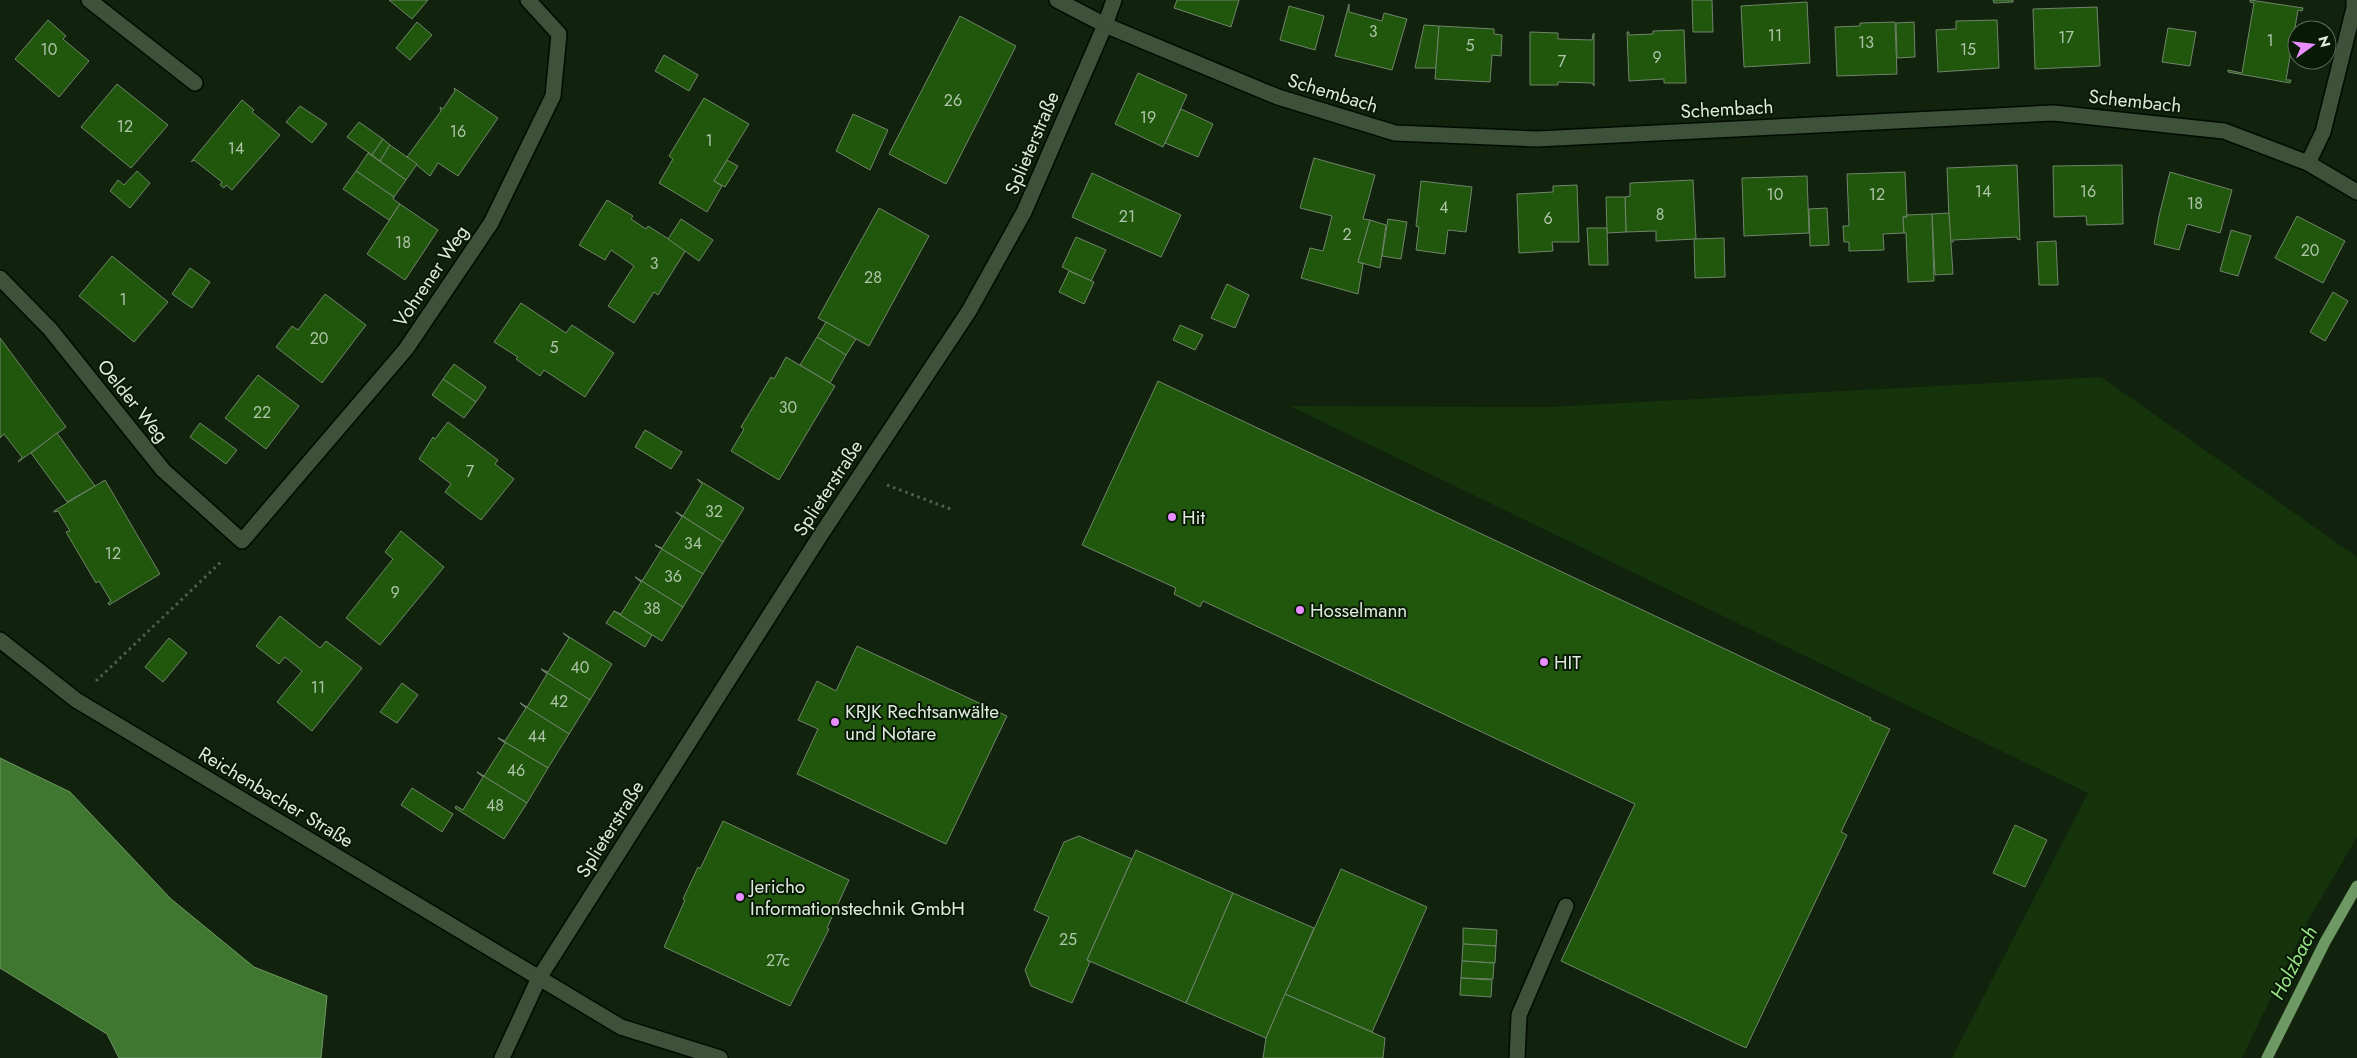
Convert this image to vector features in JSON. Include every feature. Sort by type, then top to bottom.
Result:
[{"type":"street","points":[[89,0],[195,82]]},
{"type":"street","name":"Vohrener Weg","points":[[242,541],[406,349],[490,223],[553,96],[559,34],[528,0]]},
{"type":"street","name":"Schembach","points":[[1057,0],[1105,25],[1278,97],[1395,133],[1537,138],[2054,113],[2224,131],[2308,163],[2357,192]]},
{"type":"street","name":"Splieterstraße","points":[[502,1058],[539,978],[861,475],[970,311],[1024,212],[1114,0]]},
{"type":"street","points":[[2308,163],[2323,132],[2354,8],[2354,0]]},
{"type":"street","name":"Oelder Weg","points":[[0,278],[50,330],[163,470],[242,541]]},
{"type":"street","name":"Reichenbacher Straße","points":[[0,640],[76,700],[539,978]]},
{"type":"street","points":[[1517,1058],[1519,1015],[1566,906]]},
{"type":"street","points":[[539,978],[621,1027],[720,1058]]},
{"type":"path","points":[[861,475],[953,510]]},
{"type":"path","points":[[76,700],[242,541]]},
{"type":"shaded area","points":[[2101,377],[2357,557],[2357,837],[2310,917],[2242,1058],[1952,1058],[2088,793],[1290,406],[1549,407]]},
{"type":"shaded area","points":[[0,758],[70,792],[171,899],[254,967],[327,996],[321,1058],[119,1058],[107,1034],[0,968]]},
{"type":"building","points":[[389,0],[428,0],[412,19]]},
{"type":"building","points":[[1177,0],[1239,0],[1231,27],[1174,8]]},
{"type":"building","points":[[1692,0],[1712,0],[1713,32],[1693,32]]},
{"type":"building","points":[[1993,0],[2013,0],[2013,2],[1994,3]]},
{"type":"building","points":[[2250,0],[2303,8],[2302,11],[2298,10],[2296,20],[2287,20],[2288,70],[2286,80],[2291,80],[2290,83],[2228,72],[2228,70],[2242,73],[2254,3],[2250,2]]},
{"type":"building","points":[[1807,2],[1810,63],[1744,67],[1741,6]]},
{"type":"building","points":[[1349,4],[1349,12],[1382,21],[1384,13],[1407,19],[1392,70],[1335,56]]},
{"type":"building","points":[[1289,6],[1324,16],[1315,50],[1280,40]]},
{"type":"building","points":[[2097,7],[2100,66],[2035,69],[2033,9]]},
{"type":"building","points":[[960,16],[1016,46],[946,184],[889,154]]},
{"type":"building","points":[[48,20],[66,36],[63,39],[89,61],[59,97],[15,59]]},
{"type":"building","points":[[1997,20],[1999,68],[1938,72],[1936,30],[1956,29],[1956,21]]},
{"type":"building","points":[[417,22],[432,35],[410,60],[396,48]]},
{"type":"building","points":[[1895,22],[1897,74],[1837,76],[1835,27],[1860,26],[1860,23]]},
{"type":"building","points":[[1914,22],[1915,57],[1897,58],[1896,23]]},
{"type":"building","points":[[1424,25],[1439,26],[1436,68],[1415,68]]},
{"type":"building","points":[[1439,26],[1494,29],[1494,34],[1502,35],[1501,56],[1492,55],[1490,82],[1435,79]]},
{"type":"building","points":[[2168,28],[2196,32],[2190,66],[2162,62]]},
{"type":"building","points":[[1684,30],[1686,83],[1664,83],[1664,79],[1629,81],[1627,32],[1629,32],[1629,35],[1653,34],[1653,31]]},
{"type":"building","points":[[1530,32],[1558,33],[1558,39],[1592,40],[1594,33],[1594,86],[1592,83],[1558,82],[1558,85],[1530,85]]},
{"type":"building","points":[[664,55],[698,75],[689,91],[655,71]]},
{"type":"building","points":[[1138,73],[1187,95],[1163,147],[1115,124]]},
{"type":"building","points":[[117,84],[168,125],[131,168],[81,127]]},
{"type":"building","points":[[454,88],[498,118],[458,176],[438,163],[430,176],[407,157],[441,111],[440,107],[443,109],[455,91]]},
{"type":"building","points":[[704,98],[749,124],[714,181],[722,186],[707,212],[659,183],[673,159],[669,156]]},
{"type":"building","points":[[242,100],[254,110],[252,112],[280,135],[232,190],[226,185],[224,188],[220,185],[222,182],[194,160],[191,162]]},
{"type":"building","points":[[300,106],[327,124],[312,143],[286,122]]},
{"type":"building","points":[[1181,109],[1213,124],[1198,157],[1165,143]]},
{"type":"building","points":[[853,114],[888,130],[870,170],[836,151]]},
{"type":"building","points":[[359,122],[383,139],[372,155],[347,137]]},
{"type":"building","points":[[383,139],[390,145],[380,161],[372,155]]},
{"type":"building","points":[[390,145],[417,164],[406,180],[380,161]]},
{"type":"building","points":[[368,153],[406,180],[394,197],[356,171]]},
{"type":"building","points":[[1314,158],[1375,175],[1363,219],[1370,220],[1358,262],[1363,264],[1358,294],[1301,278],[1310,248],[1323,251],[1332,216],[1300,208]]},
{"type":"building","points":[[727,160],[738,166],[725,187],[714,181]]},
{"type":"building","points":[[2017,165],[2020,240],[2017,237],[1953,240],[1953,242],[1950,242],[1947,168]]},
{"type":"building","points":[[2122,165],[2123,224],[2087,225],[2086,216],[2054,217],[2053,166]]},
{"type":"building","points":[[137,171],[150,183],[130,208],[110,191],[118,180],[124,185]]},
{"type":"building","points":[[356,171],[394,197],[393,199],[400,204],[389,220],[343,189]]},
{"type":"building","points":[[1905,172],[1907,217],[1903,217],[1904,233],[1883,234],[1884,250],[1849,251],[1849,242],[1844,242],[1843,226],[1849,226],[1847,174]]},
{"type":"building","points":[[2170,172],[2232,190],[2220,233],[2187,224],[2179,250],[2154,244]]},
{"type":"building","points":[[1092,173],[1181,215],[1161,257],[1072,217]]},
{"type":"building","points":[[1807,176],[1809,233],[1744,236],[1742,178]]},
{"type":"building","points":[[1693,180],[1696,239],[1656,241],[1656,231],[1626,232],[1625,197],[1630,196],[1630,183]]},
{"type":"building","points":[[1421,181],[1472,187],[1466,232],[1448,230],[1445,254],[1416,250],[1419,227],[1416,226]]},
{"type":"building","points":[[1577,185],[1579,242],[1552,242],[1553,251],[1519,253],[1517,194],[1553,192],[1553,186]]},
{"type":"building","points":[[1606,197],[1625,197],[1626,232],[1607,233]]},
{"type":"building","points":[[607,200],[633,216],[631,219],[646,229],[648,226],[686,250],[658,295],[654,292],[634,323],[608,306],[634,266],[611,250],[605,260],[579,245]]},
{"type":"building","points":[[400,204],[438,230],[405,280],[367,254]]},
{"type":"building","points":[[879,208],[929,236],[869,346],[818,318]]},
{"type":"building","points":[[1827,208],[1829,245],[1810,246],[1809,209]]},
{"type":"building","points":[[1949,213],[1953,274],[1935,275],[1932,214]]},
{"type":"building","points":[[1932,214],[1934,281],[1908,282],[1906,233],[1904,233],[1903,217],[1907,217],[1906,215]]},
{"type":"building","points":[[2297,216],[2345,241],[2323,283],[2275,258]]},
{"type":"building","points":[[681,219],[713,240],[699,261],[668,239]]},
{"type":"building","points":[[1388,219],[1407,222],[1401,259],[1382,256]]},
{"type":"building","points":[[1370,220],[1386,225],[1380,268],[1358,262]]},
{"type":"building","points":[[1587,228],[1607,228],[1608,265],[1589,265]]},
{"type":"building","points":[[2231,230],[2251,236],[2238,276],[2220,271]]},
{"type":"building","points":[[1076,237],[1106,250],[1091,281],[1062,267]]},
{"type":"building","points":[[1724,238],[1725,277],[1695,278],[1694,239]]},
{"type":"building","points":[[2056,241],[2058,285],[2039,285],[2037,242]]},
{"type":"building","points":[[112,256],[168,302],[134,342],[79,296]]},
{"type":"building","points":[[190,268],[210,282],[192,308],[172,294]]},
{"type":"building","points":[[1069,271],[1094,282],[1084,304],[1059,292]]},
{"type":"building","points":[[1227,284],[1249,295],[1235,328],[1211,318]]},
{"type":"building","points":[[2333,292],[2348,301],[2325,341],[2310,332]]},
{"type":"building","points":[[325,294],[366,325],[322,383],[276,347],[292,326],[298,330]]},
{"type":"building","points":[[521,303],[566,333],[572,325],[614,353],[585,397],[544,370],[540,376],[516,359],[518,357],[494,342]]},
{"type":"building","points":[[826,322],[856,339],[846,355],[817,337]]},
{"type":"building","points":[[1180,325],[1203,335],[1195,350],[1173,340]]},
{"type":"building","points":[[817,337],[846,355],[830,383],[800,365]]},
{"type":"building","points":[[0,338],[66,427],[18,462],[22,457],[4,434],[0,438]]},
{"type":"building","points":[[786,357],[835,386],[779,480],[731,451],[744,429],[741,427],[771,377],[774,379]]},
{"type":"building","points":[[454,364],[486,387],[476,402],[443,379]]},
{"type":"building","points":[[258,375],[299,406],[266,449],[225,418]]},
{"type":"building","points":[[443,379],[476,402],[464,418],[432,395]]},
{"type":"building","name":"HIT","points":[[1158,381],[1871,718],[1870,720],[1890,729],[1841,832],[1847,835],[1746,1048],[1561,961],[1635,804],[1203,601],[1200,607],[1174,594],[1176,588],[1082,545]]},
{"type":"building","points":[[448,422],[498,460],[495,464],[514,479],[481,520],[445,492],[451,484],[419,459],[433,437],[435,439]]},
{"type":"building","points":[[200,423],[237,450],[226,464],[190,437]]},
{"type":"building","points":[[645,430],[682,452],[671,469],[635,447]]},
{"type":"building","points":[[57,433],[95,486],[67,502],[31,453]]},
{"type":"building","points":[[697,479],[744,508],[723,542],[676,512],[683,516],[702,484]]},
{"type":"building","points":[[105,480],[160,574],[109,605],[108,603],[111,601],[99,581],[96,583],[66,532],[70,531],[58,511],[54,512]]},
{"type":"building","points":[[676,512],[723,542],[703,574],[655,545],[662,548],[682,517]]},
{"type":"building","points":[[401,531],[444,567],[380,645],[346,618],[393,559],[385,552]]},
{"type":"building","points":[[662,549],[703,574],[683,607],[635,577],[642,581]]},
{"type":"building","points":[[635,577],[683,607],[662,641],[614,611],[621,614],[641,582]]},
{"type":"building","points":[[614,611],[652,635],[645,647],[606,623]]},
{"type":"building","points":[[280,616],[320,648],[326,641],[362,668],[312,731],[277,702],[302,671],[285,657],[279,664],[256,646]]},
{"type":"building","points":[[563,633],[612,664],[590,700],[541,669],[548,672],[569,638]]},
{"type":"building","points":[[169,638],[187,653],[163,682],[145,667]]},
{"type":"building","points":[[857,646],[1007,716],[946,844],[797,774],[818,729],[798,720],[817,681],[836,691]]},
{"type":"building","points":[[541,669],[590,700],[569,734],[520,703],[527,707],[547,674]]},
{"type":"building","points":[[402,683],[418,695],[397,723],[380,712]]},
{"type":"building","points":[[520,703],[569,734],[548,768],[498,738],[505,741],[526,708]]},
{"type":"building","points":[[498,738],[548,768],[527,803],[477,772],[484,776],[505,743]]},
{"type":"building","points":[[477,772],[527,803],[504,839],[455,808],[456,806],[463,810],[483,777]]},
{"type":"building","points":[[412,788],[453,814],[442,832],[401,805]]},
{"type":"building","points":[[723,821],[849,880],[827,928],[829,929],[790,1006],[664,947],[685,900],[683,899]]},
{"type":"building","points":[[2015,825],[2047,840],[2025,887],[1993,873]]},
{"type":"building","points":[[1079,836],[1132,859],[1087,960],[1090,962],[1072,1003],[1031,986],[1025,970],[1049,917],[1034,910],[1064,842]]},
{"type":"building","points":[[1136,850],[1233,893],[1186,1003],[1087,960]]},
{"type":"building","points":[[1341,869],[1427,907],[1372,1032],[1285,994]]},
{"type":"building","points":[[1233,893],[1314,928],[1266,1038],[1186,1003]]},
{"type":"building","points":[[1463,928],[1497,930],[1496,946],[1463,944]]},
{"type":"building","points":[[1463,944],[1496,946],[1495,963],[1462,961]]},
{"type":"building","points":[[1462,961],[1494,963],[1493,979],[1461,978]]},
{"type":"building","points":[[1461,978],[1492,980],[1491,997],[1460,995]]},
{"type":"building","points":[[1285,994],[1385,1038],[1383,1058],[1263,1058],[1266,1038]]},
{"type":"waterway","name":"Holzbach","points":[[2267,1058],[2325,942],[2357,886]]},
{"type":"place","name":"Hit","points":[[1172,517]]},
{"type":"place","name":"Hosselmann","points":[[1300,610]]},
{"type":"place","name":"HIT","points":[[1544,662]]},
{"type":"place","name":"KRJK Rechtsanwälte und Notare","points":[[835,722]]},
{"type":"place","name":"Jericho Informationstechnik GmbH","points":[[740,897]]}]
